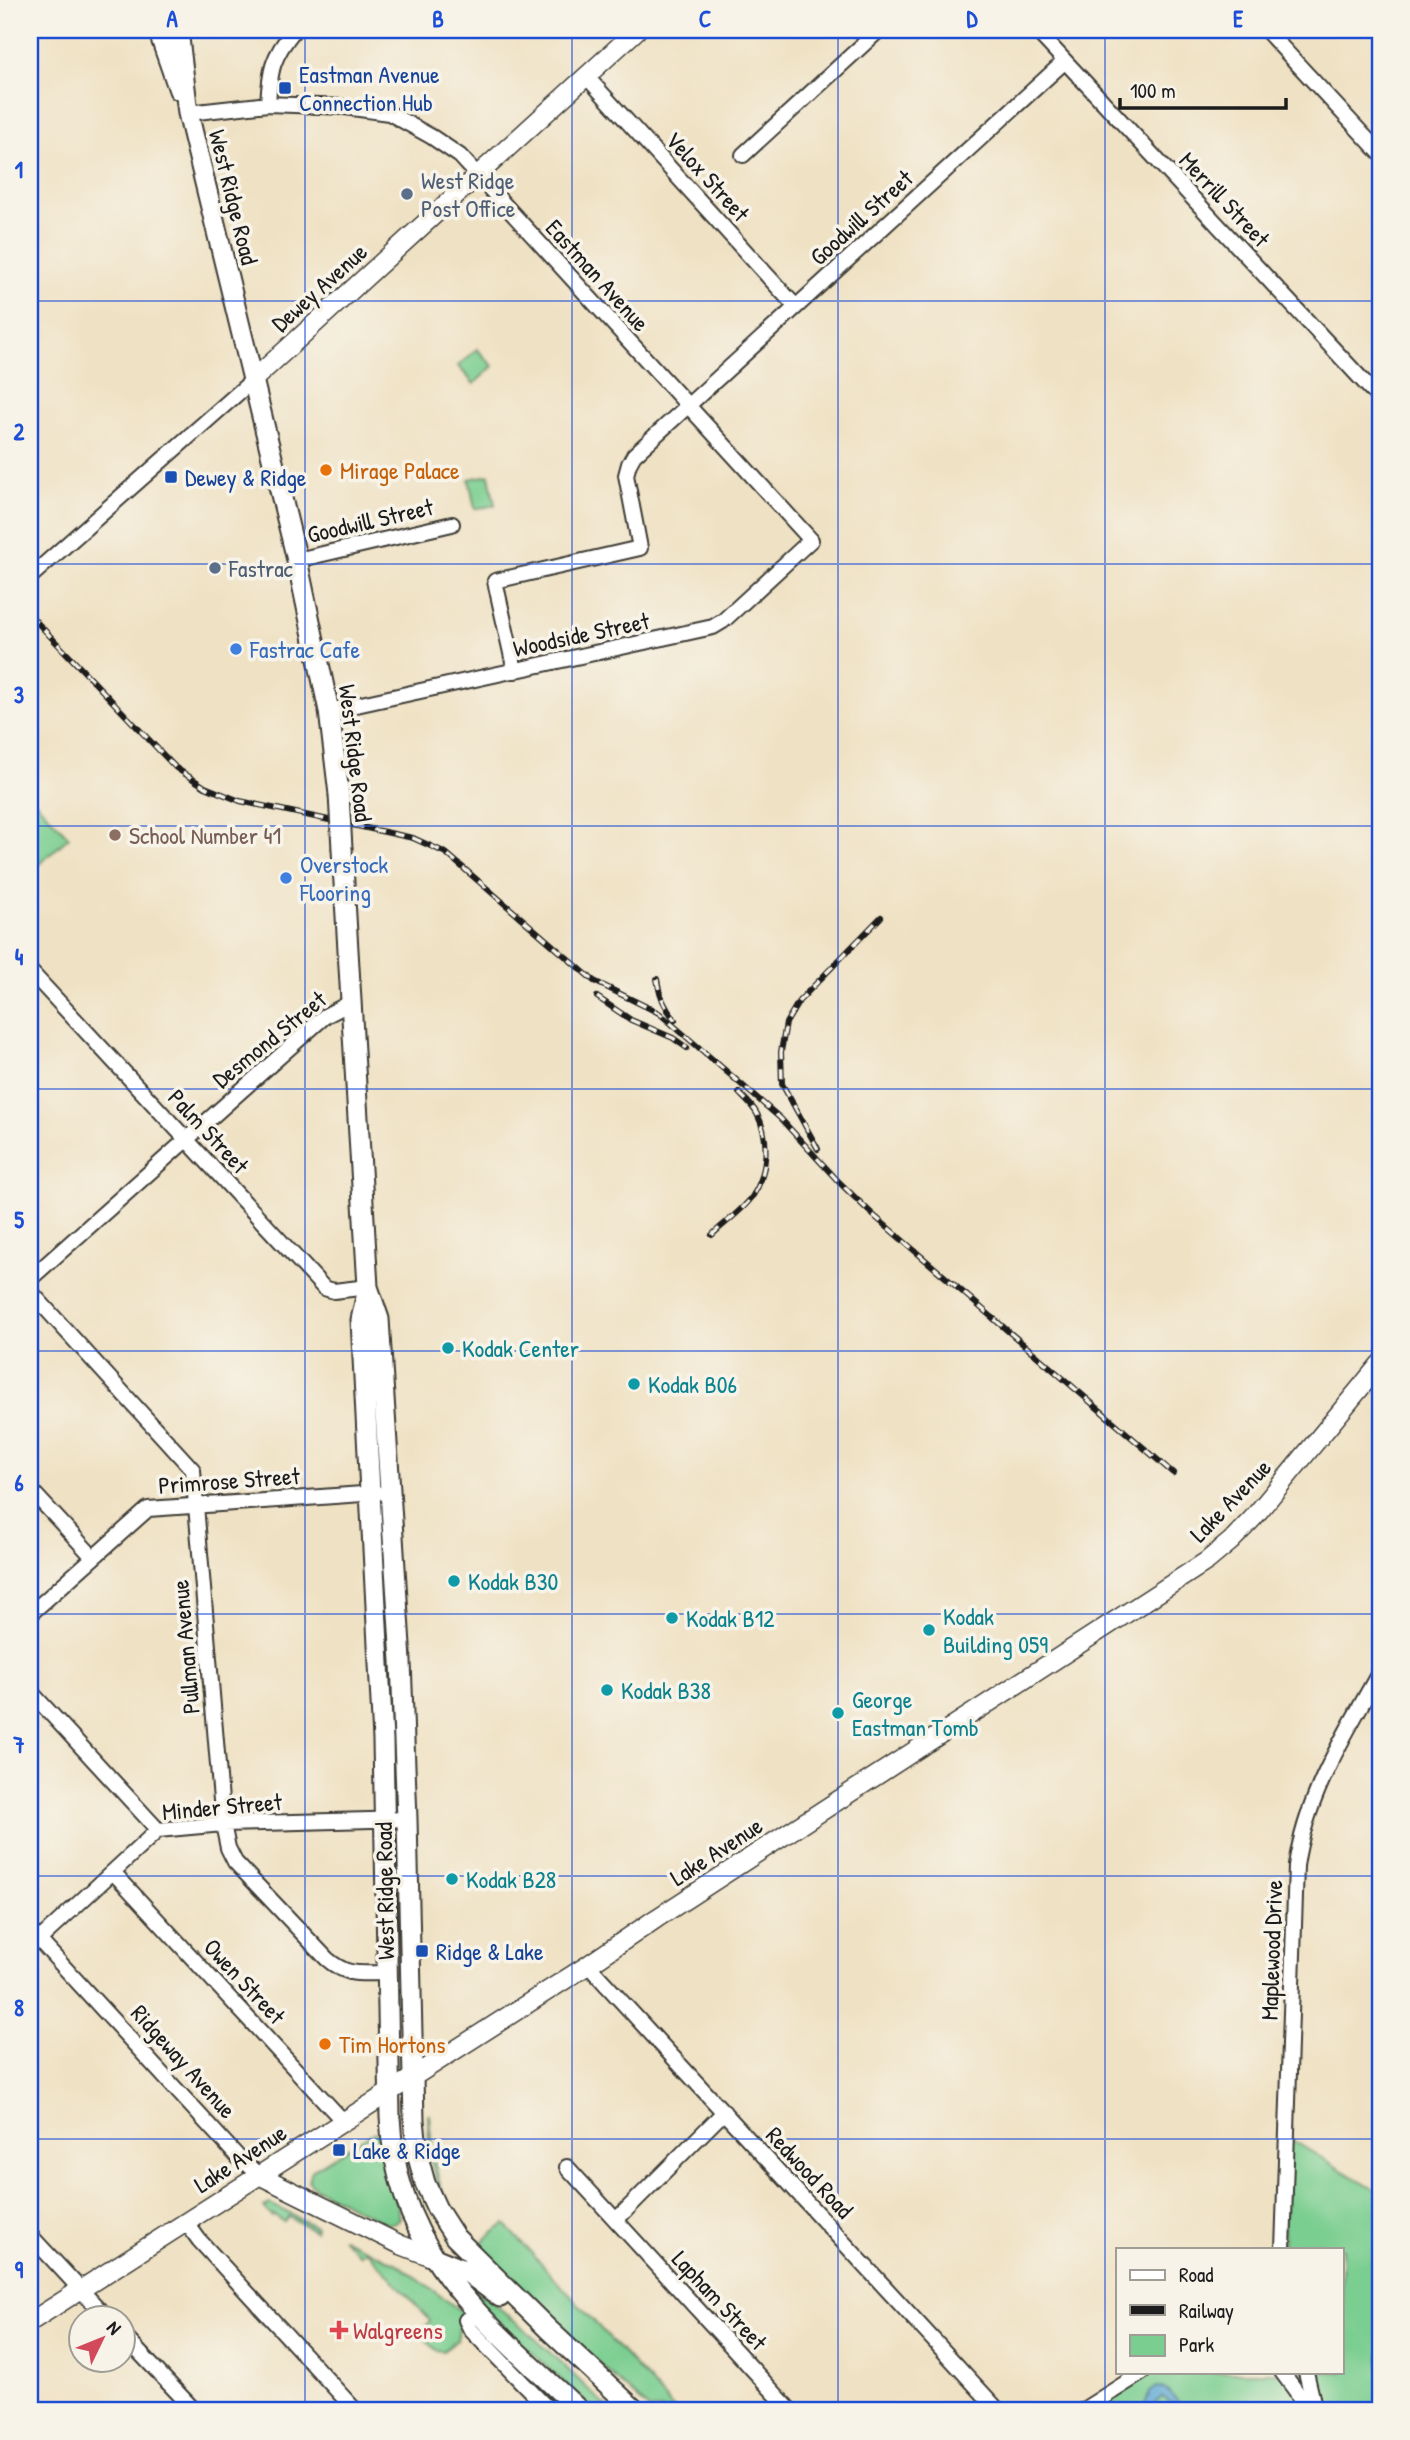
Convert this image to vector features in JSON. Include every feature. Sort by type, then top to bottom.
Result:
[{"type":"highway","name":"West Ridge Road","points":[[158,30],[188,113]]},
{"type":"highway","name":"West Ridge Road","points":[[178,30],[188,113],[297,560],[329,711],[339,794],[368,1287],[379,1319],[386,1973],[391,2136],[399,2180],[411,2217],[432,2257],[458,2293],[579,2410]]},
{"type":"highway","name":"West Ridge Road","points":[[379,1493],[401,1661],[414,2129],[425,2183],[441,2217],[466,2250],[635,2410]]},
{"type":"highway","points":[[432,2257],[464,2270],[578,2358]]},
{"type":"highway","points":[[458,2293],[465,2307],[467,2320]]},
{"type":"main road","name":"Dewey Avenue","points":[[254,379],[637,30]]},
{"type":"main road","name":"Lake Avenue","points":[[30,2322],[588,1965],[1207,1561],[1246,1526],[1380,1364]]},
{"type":"main road","name":"Ridgeway Avenue","points":[[259,2175],[401,2245],[432,2257]]},
{"type":"street","points":[[268,104],[270,73],[279,48],[294,30]]},
{"type":"street","points":[[743,155],[878,30]]},
{"type":"street","name":"Merrill Street","points":[[1036,30],[1380,399]]},
{"type":"street","points":[[1266,30],[1380,153]]},
{"type":"street","name":"Goodwill Street","points":[[515,671],[495,581],[640,548],[626,475],[634,455],[1065,61]]},
{"type":"street","name":"Velox Street","points":[[586,76],[796,307]]},
{"type":"street","name":"Eastman Avenue","points":[[188,113],[268,104],[345,107],[389,113],[460,156],[811,540]]},
{"type":"street","name":"Dewey Avenue","points":[[32,575],[254,379]]},
{"type":"street","name":"Goodwill Street","points":[[297,560],[452,524]]},
{"type":"street","name":"Woodside Street","points":[[329,711],[713,627],[723,621],[811,540]]},
{"type":"street","name":"Palm Street","points":[[30,971],[324,1289],[334,1291],[368,1287]]},
{"type":"street","name":"Desmond Street","points":[[30,1279],[325,1016],[351,1003]]},
{"type":"street","name":"Pullman Avenue","points":[[30,1291],[194,1471],[223,1824],[228,1848],[235,1862],[340,1970],[357,1974],[386,1973]]},
{"type":"street","points":[[30,1489],[93,1557]]},
{"type":"street","name":"Primrose Street","points":[[30,1614],[145,1510],[379,1493]]},
{"type":"street","name":"Maplewood Drive","points":[[1283,2248],[1296,1866],[1299,1846],[1318,1788],[1380,1671]]},
{"type":"street","points":[[30,1691],[158,1830]]},
{"type":"street","name":"Minder Street","points":[[34,1935],[113,1872],[158,1830],[223,1824],[407,1819]]},
{"type":"street","name":"Owen Street","points":[[113,1872],[343,2121]]},
{"type":"street","name":"Ridgeway Avenue","points":[[34,1935],[238,2157],[259,2175]]},
{"type":"street","name":"Redwood Road","points":[[588,1965],[998,2410]]},
{"type":"street","points":[[616,2221],[724,2112]]},
{"type":"street","name":"Lapham Street","points":[[567,2167],[790,2410]]},
{"type":"street","points":[[186,2222],[199,2240],[355,2410]]},
{"type":"street","points":[[30,2235],[94,2304]]},
{"type":"street","points":[[467,2320],[471,2330],[549,2410]]},
{"type":"street","points":[[136,2349],[194,2410]]},
{"type":"street","points":[[1083,2410],[1140,2374]]},
{"type":"street","points":[[1284,2374],[1306,2410]]},
{"type":"street","points":[[1306,2374],[1315,2410]]},
{"type":"green space","points":[[477,349],[493,366],[474,384],[458,366]]},
{"type":"green space","points":[[489,475],[495,505],[475,509],[469,479]]},
{"type":"green space","points":[[34,800],[69,837],[31,872],[30,842],[35,836],[30,830],[30,804]]},
{"type":"green space","points":[[428,2114],[441,2185],[447,2202],[466,2232],[480,2243],[505,2224],[675,2410],[650,2410],[472,2249],[452,2215],[436,2179],[430,2153]]},
{"type":"green space","points":[[374,2132],[380,2134],[400,2218],[395,2223],[387,2224],[315,2188],[309,2181],[312,2170]]},
{"type":"green space","points":[[1287,2137],[1380,2193],[1380,2410],[1083,2410],[1140,2374],[1344,2374],[1344,2248],[1283,2248]]},
{"type":"green space","points":[[270,2204],[316,2227],[315,2231],[289,2217],[284,2222],[274,2215],[272,2217],[264,2208]]},
{"type":"green space","points":[[342,2238],[396,2263],[462,2312],[457,2341],[443,2351],[436,2350],[424,2337],[430,2321],[427,2317],[366,2250],[360,2255]]},
{"type":"green space","points":[[455,2277],[516,2322],[610,2410],[594,2410],[486,2311]]},
{"type":"green space","points":[[475,2324],[565,2410],[558,2410],[538,2389],[534,2389]]},
{"type":"water","points":[[1157,2387],[1170,2393],[1184,2410],[1175,2410],[1172,2403],[1162,2397],[1152,2410],[1143,2410],[1150,2391]]},
{"type":"railway","points":[[30,615],[176,768],[205,787],[240,801],[413,838],[446,853],[594,981],[659,1013],[780,1118],[872,1214],[1173,1473]]},
{"type":"railway","points":[[818,1149],[782,1084],[781,1052],[786,1023],[799,1001],[881,917]]},
{"type":"railway","points":[[657,979],[663,1001],[675,1020]]},
{"type":"railway","points":[[597,997],[631,1020],[673,1038],[687,1048]]},
{"type":"railway","points":[[712,1235],[752,1197],[764,1167],[765,1145],[761,1124],[753,1108],[739,1093]]},
{"type":"place","name":"Eastman Avenue Connection Hub","points":[[285,88]]},
{"type":"place","name":"West Ridge Post Office","points":[[407,194]]},
{"type":"place","name":"Mirage Palace","points":[[326,470]]},
{"type":"place","name":"Dewey & Ridge","points":[[171,477]]},
{"type":"place","name":"Fastrac","points":[[215,568]]},
{"type":"place","name":"Fastrac Cafe","points":[[236,649]]},
{"type":"place","name":"School Number 41","points":[[115,835]]},
{"type":"place","name":"Overstock Flooring","points":[[286,878]]},
{"type":"place","name":"Kodak Center","points":[[448,1348]]},
{"type":"place","name":"Kodak B06","points":[[634,1384]]},
{"type":"place","name":"Kodak B30","points":[[454,1581]]},
{"type":"place","name":"Kodak B12","points":[[672,1618]]},
{"type":"place","name":"Kodak Building 059","points":[[929,1630]]},
{"type":"place","name":"Kodak B38","points":[[607,1690]]},
{"type":"place","name":"George Eastman Tomb","points":[[838,1713]]},
{"type":"place","name":"Kodak B28","points":[[452,1879]]},
{"type":"place","name":"Ridge & Lake","points":[[422,1951]]},
{"type":"place","name":"Tim Hortons","points":[[325,2044]]},
{"type":"place","name":"Lake & Ridge","points":[[339,2150]]},
{"type":"place","name":"Walgreens","points":[[339,2330]]}]
